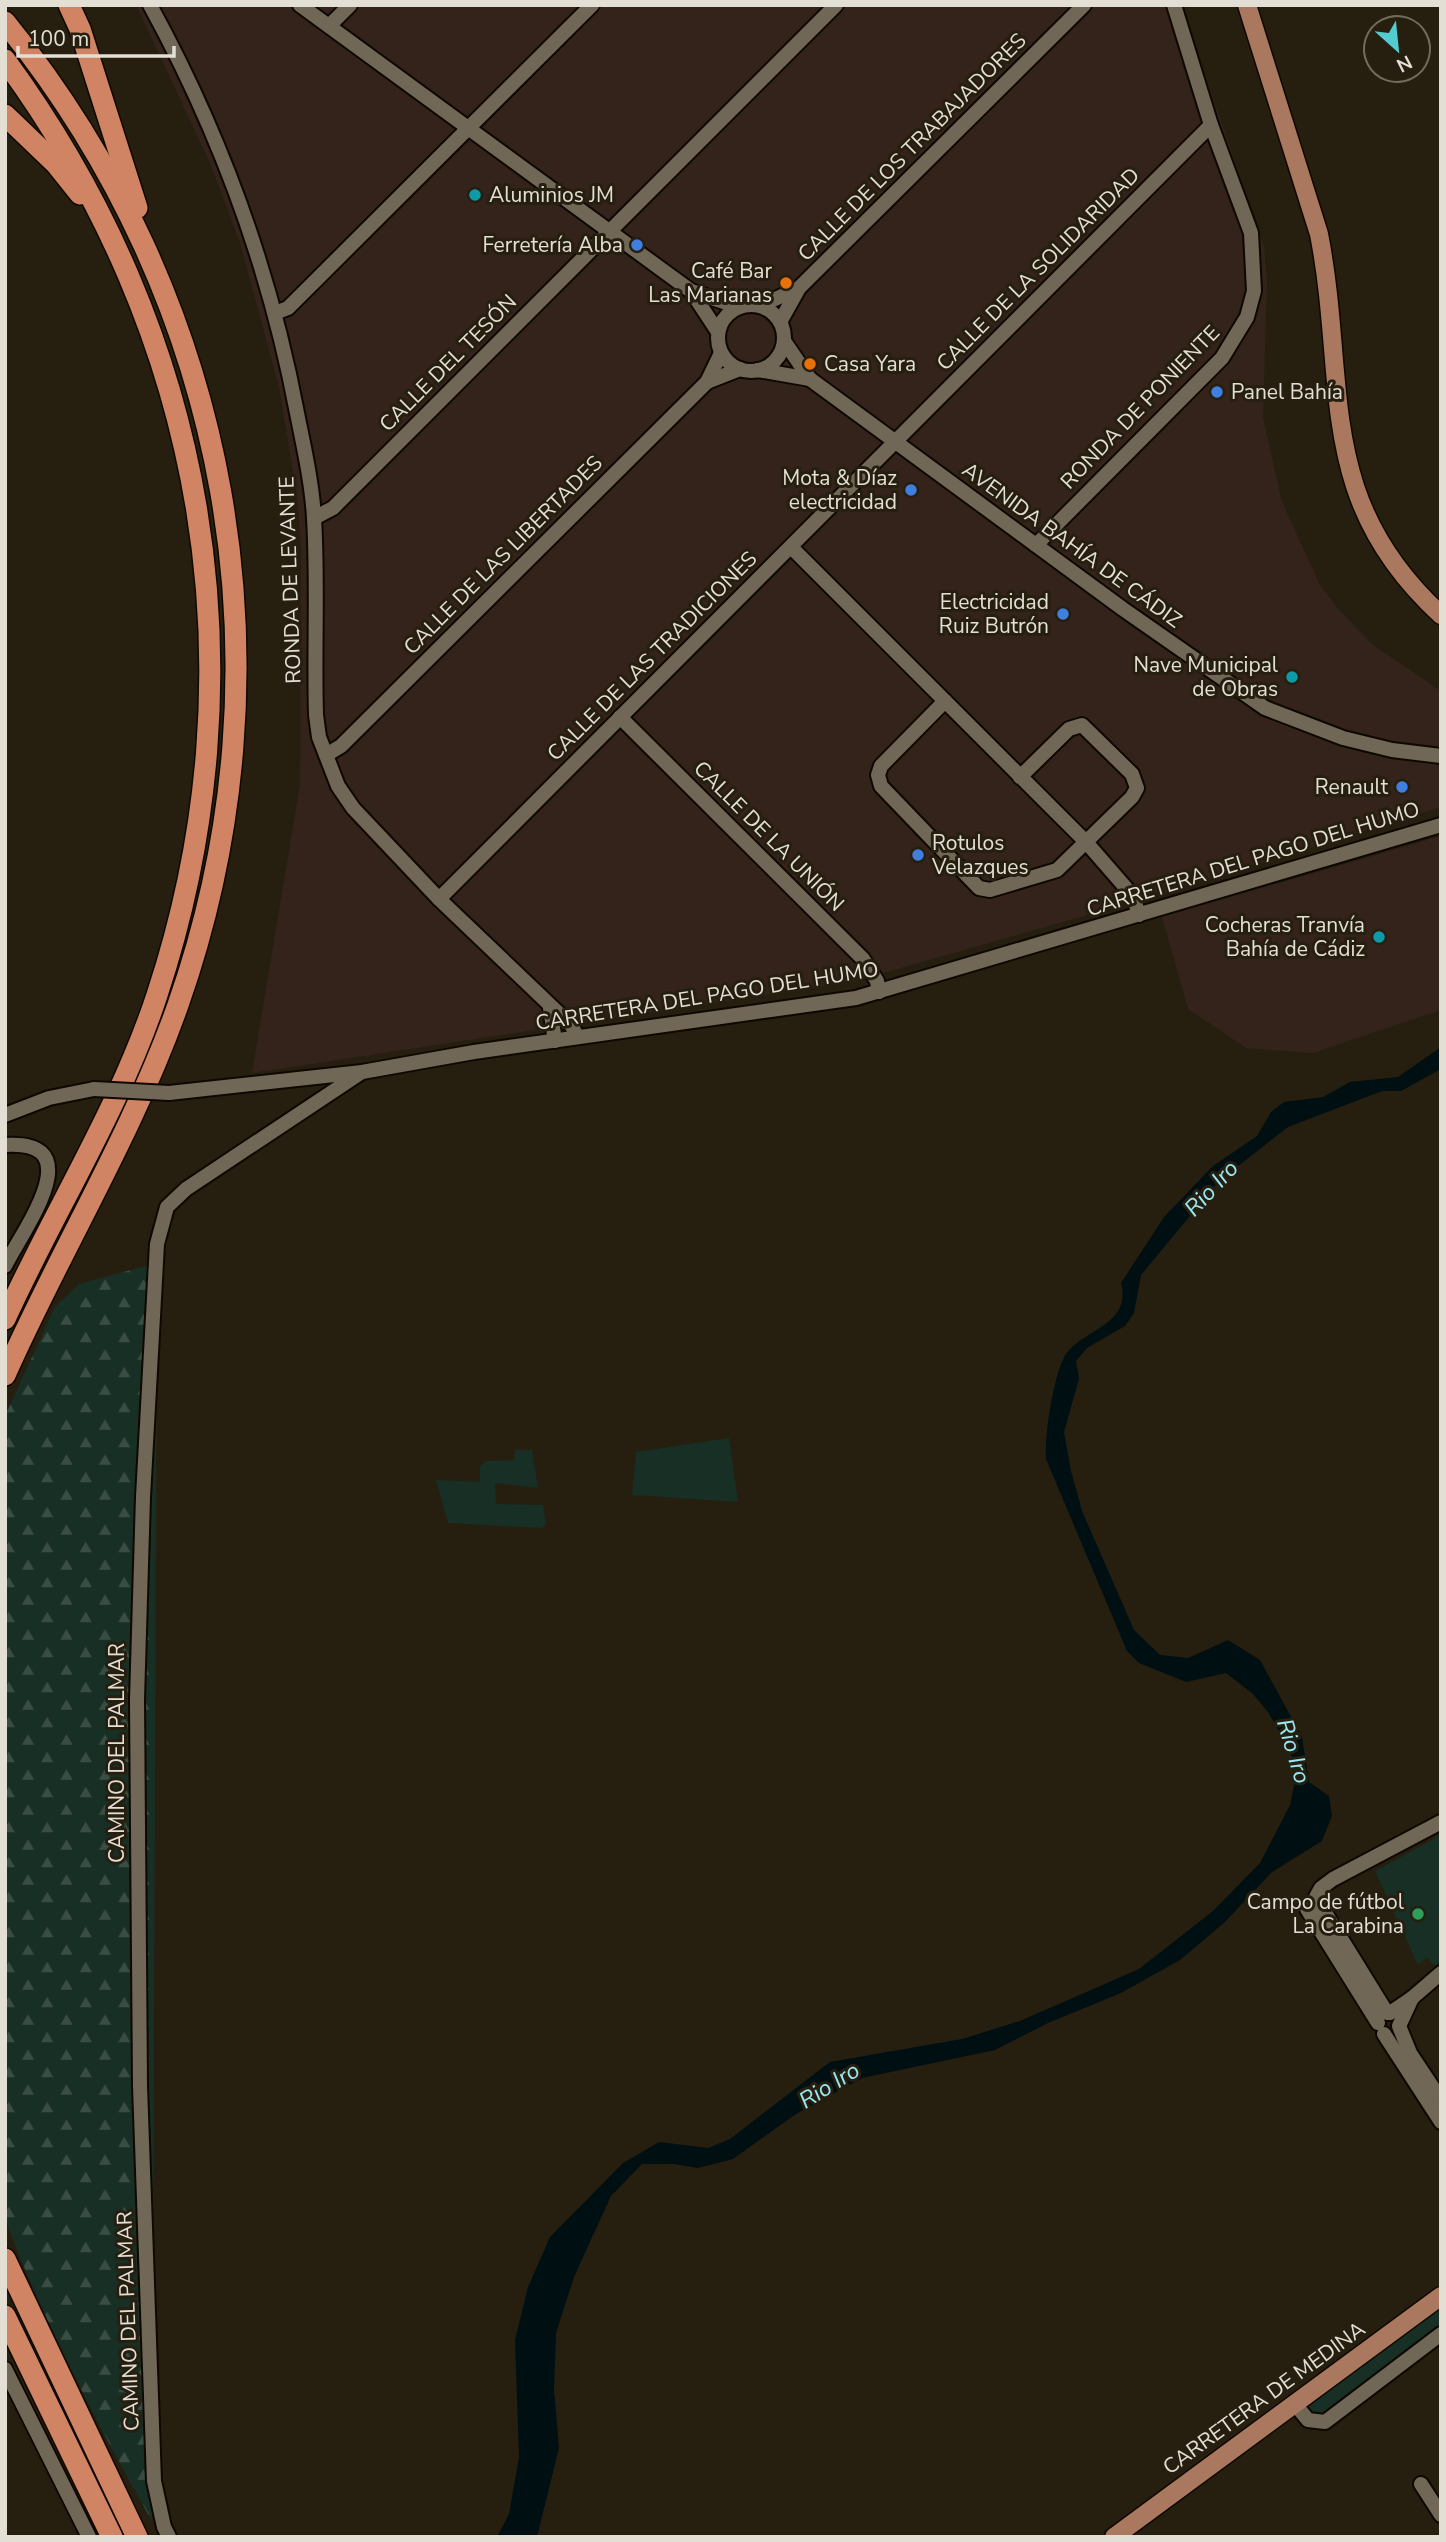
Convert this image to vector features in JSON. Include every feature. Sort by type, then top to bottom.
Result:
[{"type":"highway","points":[[69,5],[140,217],[145,241]]},
{"type":"highway","points":[[5,22],[78,124],[145,241],[193,367],[222,498],[231,568],[235,651],[228,789],[219,850],[195,954],[163,1046],[5,1376]]},
{"type":"highway","points":[[5,60],[73,161],[142,309],[166,378],[197,504],[211,616],[210,736],[195,856],[184,905],[156,998],[122,1083],[5,1319]]},
{"type":"highway","points":[[5,115],[56,164],[80,194],[97,226],[109,234]]},
{"type":"highway","points":[[5,2259],[137,2537]]},
{"type":"highway","points":[[5,2316],[111,2537]]},
{"type":"main road","points":[[1247,5],[1319,234],[1325,271],[1338,418],[1351,477],[1364,511],[1387,553],[1413,588],[1441,615]]},
{"type":"main road","name":"CARRETERA DE MEDINA","points":[[1114,2537],[1441,2296]]},
{"type":"street","name":"RONDA DE LEVANTE","points":[[150,5],[205,115],[230,175],[275,313],[308,468],[314,518],[316,715],[326,755],[338,786],[353,808],[439,899],[575,1031]]},
{"type":"street","points":[[300,5],[691,291],[739,307],[760,306],[780,322],[784,341],[775,360],[758,370],[740,369],[721,353],[718,332],[691,291]]},
{"type":"street","points":[[329,26],[350,5]]},
{"type":"street","points":[[275,313],[288,308],[592,5]]},
{"type":"street","name":"CALLE DEL TESÓN","points":[[314,518],[333,508],[836,5]]},
{"type":"street","name":"CALLE DE LOS TRABAJADORES","points":[[780,322],[799,288],[1084,5]]},
{"type":"street","name":"RONDA DE PONIENTE","points":[[1036,545],[1222,358],[1247,317],[1254,290],[1251,233],[1212,125],[1174,5]]},
{"type":"street","name":"CALLE DE LA SOLIDARIDAD","points":[[895,442],[1212,125]]},
{"type":"street","name":"CALLE DE LOS TRABAJADORES","points":[[760,306],[799,288]]},
{"type":"street","points":[[718,332],[722,321],[739,307]]},
{"type":"street","name":"AVENIDA BAHÍA DE CÁDIZ","points":[[784,341],[810,379],[1265,708],[1343,737],[1392,750],[1441,756]]},
{"type":"street","name":"CALLE DE LAS LIBERTADES","points":[[326,755],[341,746],[707,382],[721,353]]},
{"type":"street","name":"CALLE DE LAS LIBERTADES","points":[[707,382],[740,369]]},
{"type":"street","name":"AVENIDA BAHÍA DE CÁDIZ","points":[[758,370],[810,379]]},
{"type":"street","name":"CALLE DE LAS TRADICIONES","points":[[439,899],[895,442]]},
{"type":"street","points":[[790,547],[1086,842],[1133,896],[1139,915]]},
{"type":"street","points":[[945,701],[881,766],[878,775],[881,786],[974,885],[990,890],[1049,873],[1063,865],[1135,793],[1135,778],[1082,725],[1076,726],[1020,777]]},
{"type":"street","name":"CALLE DE LA UNIÓN","points":[[620,717],[863,959],[877,981],[879,992]]},
{"type":"street","name":"CARRETERA DEL PAGO DEL HUMO","points":[[5,1115],[49,1098],[94,1089],[169,1093],[362,1072],[575,1031],[835,1002],[879,992],[1441,825]]},
{"type":"street","points":[[550,1008],[555,1034]]},
{"type":"street","name":"CAMINO DEL PALMAR","points":[[169,2537],[154,2481],[138,1937],[137,1700],[143,1485],[157,1244],[167,1207],[186,1189],[362,1072]]},
{"type":"street","points":[[5,1146],[28,1144],[41,1151],[47,1161],[48,1181],[42,1200],[5,1266]]},
{"type":"street","points":[[1441,1822],[1333,1879],[1321,1888],[1314,1903],[1385,2021],[1441,2122]]},
{"type":"street","points":[[1385,2021],[1441,1973]]},
{"type":"street","points":[[1399,2025],[1412,1998]]},
{"type":"street","points":[[1385,2021],[1396,2015],[1410,2053],[1441,2100]]},
{"type":"street","points":[[1294,2403],[1308,2420],[1325,2422],[1441,2334]]},
{"type":"street","points":[[5,2369],[89,2537]]},
{"type":"street","points":[[1421,2484],[1441,2515]]},
{"type":"shaded area","points":[[136,5],[1181,5],[1264,246],[1267,281],[1263,418],[1282,502],[1320,585],[1340,611],[1373,645],[1441,691],[1441,807],[1172,891],[851,982],[252,1073],[300,784],[301,549],[297,495],[279,387],[240,243],[210,163]]},
{"type":"shaded area","points":[[1441,836],[1441,1010],[1313,1053],[1246,1048],[1188,1009],[1162,917]]},
{"type":"green space","points":[[157,1263],[152,2521],[73,2373],[37,2297],[5,2219],[5,1416],[55,1307],[79,1284]]},
{"type":"green space","points":[[729,1438],[738,1502],[632,1495],[636,1452]]},
{"type":"green space","points":[[515,1450],[532,1450],[538,1488],[495,1483],[496,1504],[543,1505],[546,1524],[542,1528],[448,1523],[436,1480],[480,1482],[480,1466],[486,1461],[514,1460]]},
{"type":"green space","name":"Campo de fútbol La Carabina","points":[[1441,1835],[1441,1962],[1434,1966],[1428,1957],[1418,1965],[1375,1871]]},
{"type":"green space","points":[[1441,2304],[1441,2329],[1322,2419],[1314,2419],[1305,2406]]},
{"type":"water","name":"Rio Iro","points":[[1441,1047],[1441,1069],[1401,1091],[1382,1091],[1288,1127],[1219,1181],[1141,1275],[1134,1313],[1125,1326],[1087,1348],[1076,1361],[1079,1379],[1064,1432],[1082,1511],[1134,1630],[1160,1655],[1188,1658],[1228,1640],[1260,1660],[1302,1737],[1309,1782],[1329,1796],[1332,1816],[1322,1841],[1272,1872],[1225,1922],[1180,1960],[1121,1993],[1048,2023],[995,2050],[862,2078],[796,2114],[733,2159],[698,2168],[674,2164],[642,2164],[611,2196],[574,2277],[556,2333],[554,2390],[559,2448],[537,2537],[497,2537],[509,2514],[519,2457],[515,2340],[528,2287],[550,2237],[623,2163],[659,2142],[708,2148],[730,2139],[830,2062],[962,2039],[1020,2021],[1139,1969],[1213,1911],[1260,1863],[1290,1805],[1295,1781],[1291,1752],[1268,1712],[1253,1694],[1226,1673],[1186,1682],[1139,1663],[1127,1651],[1046,1459],[1054,1389],[1066,1354],[1074,1345],[1104,1325],[1120,1308],[1123,1297],[1121,1283],[1164,1217],[1213,1166],[1257,1136],[1271,1112],[1284,1102],[1323,1097],[1350,1082],[1398,1077]]},
{"type":"place","name":"Aluminios JM","points":[[475,195]]},
{"type":"place","name":"Ferretería Alba","points":[[637,245]]},
{"type":"place","name":"Café Bar Las Marianas","points":[[786,283]]},
{"type":"place","name":"Casa Yara","points":[[810,364]]},
{"type":"place","name":"Panel Bahía","points":[[1217,392]]},
{"type":"place","name":"Mota & Díaz electricidad","points":[[911,490]]},
{"type":"place","name":"Electricidad Ruiz Butrón","points":[[1063,614]]},
{"type":"place","name":"Nave Municipal de Obras","points":[[1292,677]]},
{"type":"place","name":"Renault","points":[[1402,787]]},
{"type":"place","name":"Rotulos Velazques","points":[[918,855]]},
{"type":"place","name":"Cocheras Tranvía Bahía de Cádiz","points":[[1379,937]]},
{"type":"place","name":"Campo de fútbol La Carabina","points":[[1418,1914]]}]
